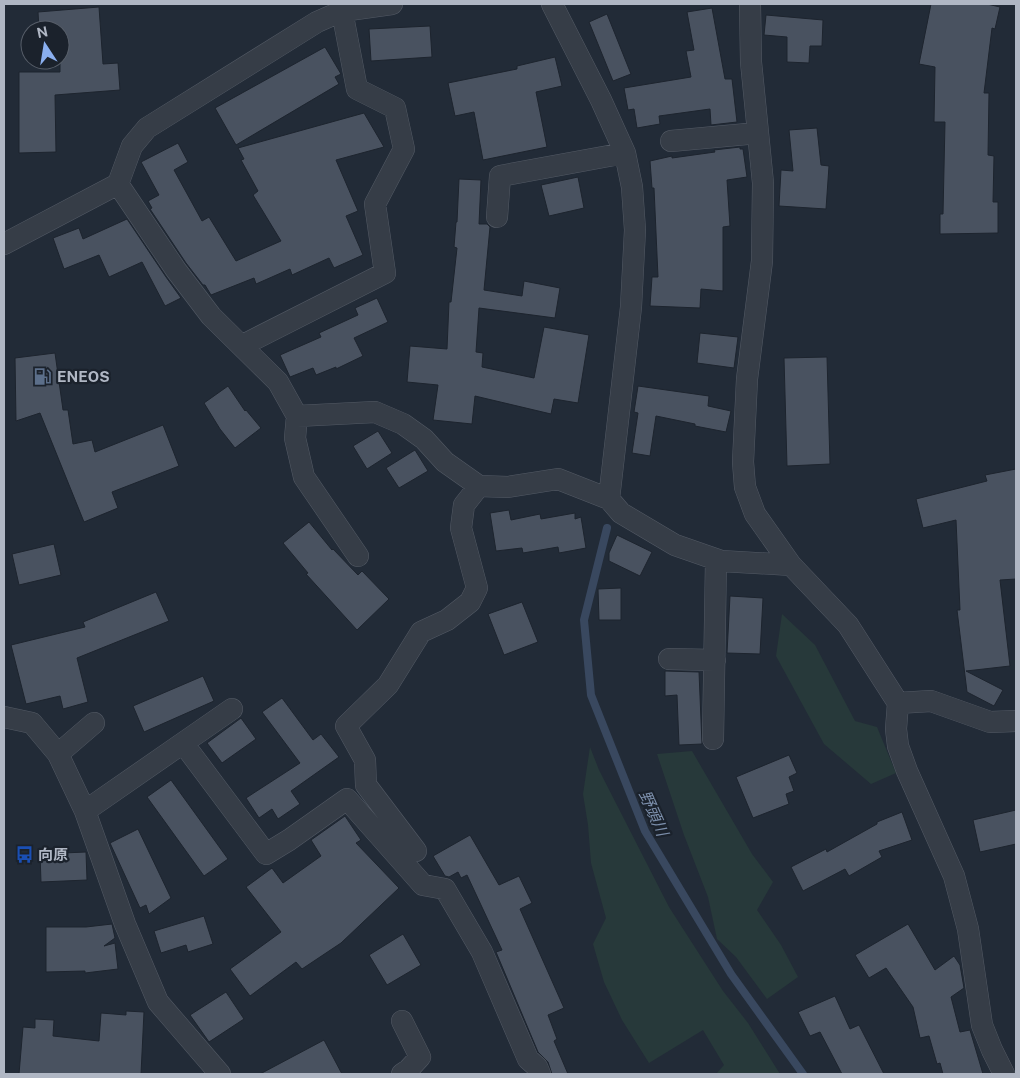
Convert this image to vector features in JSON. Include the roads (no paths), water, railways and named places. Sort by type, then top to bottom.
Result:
[{"type":"street","points":[[4,244],[118,184],[132,146],[147,128],[316,22],[342,11],[383,4]]},
{"type":"street","points":[[553,4],[602,100],[625,152],[632,187],[636,230],[631,307],[609,499]]},
{"type":"street","points":[[750,4],[751,62],[763,183],[762,261],[746,379],[744,487],[755,514],[791,565],[848,625],[898,703],[896,729],[898,746],[907,771],[954,876],[968,928],[982,1025],[1004,1074]]},
{"type":"street","points":[[243,345],[385,273],[375,204],[404,149],[395,108],[357,89],[342,11]]},
{"type":"street","points":[[671,141],[758,133]]},
{"type":"street","points":[[497,217],[500,176],[625,152]]},
{"type":"street","points":[[118,184],[176,270],[212,316],[278,382],[297,416],[295,438],[304,477],[358,556]]},
{"type":"street","points":[[297,416],[375,412],[403,424],[424,439],[445,462],[479,486],[508,487],[558,479],[609,499],[621,513],[675,545],[716,560],[791,565]]},
{"type":"street","points":[[416,851],[366,786],[365,760],[346,726],[388,685],[421,632],[447,620],[470,602],[477,588],[461,528],[464,505],[479,486]]},
{"type":"street","points":[[713,740],[716,560]]},
{"type":"street","points":[[669,659],[715,660]]},
{"type":"street","points":[[898,703],[931,701],[990,722],[1016,721]]},
{"type":"street","points":[[85,811],[232,709]]},
{"type":"street","points":[[4,717],[32,723],[58,754],[85,811],[125,924],[158,1002],[220,1074]]},
{"type":"street","points":[[58,754],[94,723]]},
{"type":"street","points":[[183,743],[266,854],[347,799],[423,885],[445,888],[482,952],[528,1059],[537,1066],[540,1074]]},
{"type":"street","points":[[402,1020],[420,1057],[402,1074]]},
{"type":"waterway","name":"野頭川","points":[[607,528],[584,620],[591,695],[645,831],[731,974],[803,1074]]},
{"type":"place","name":"ENEOS","points":[[43,377]]},
{"type":"place","name":"向原","points":[[24,855]]}]
